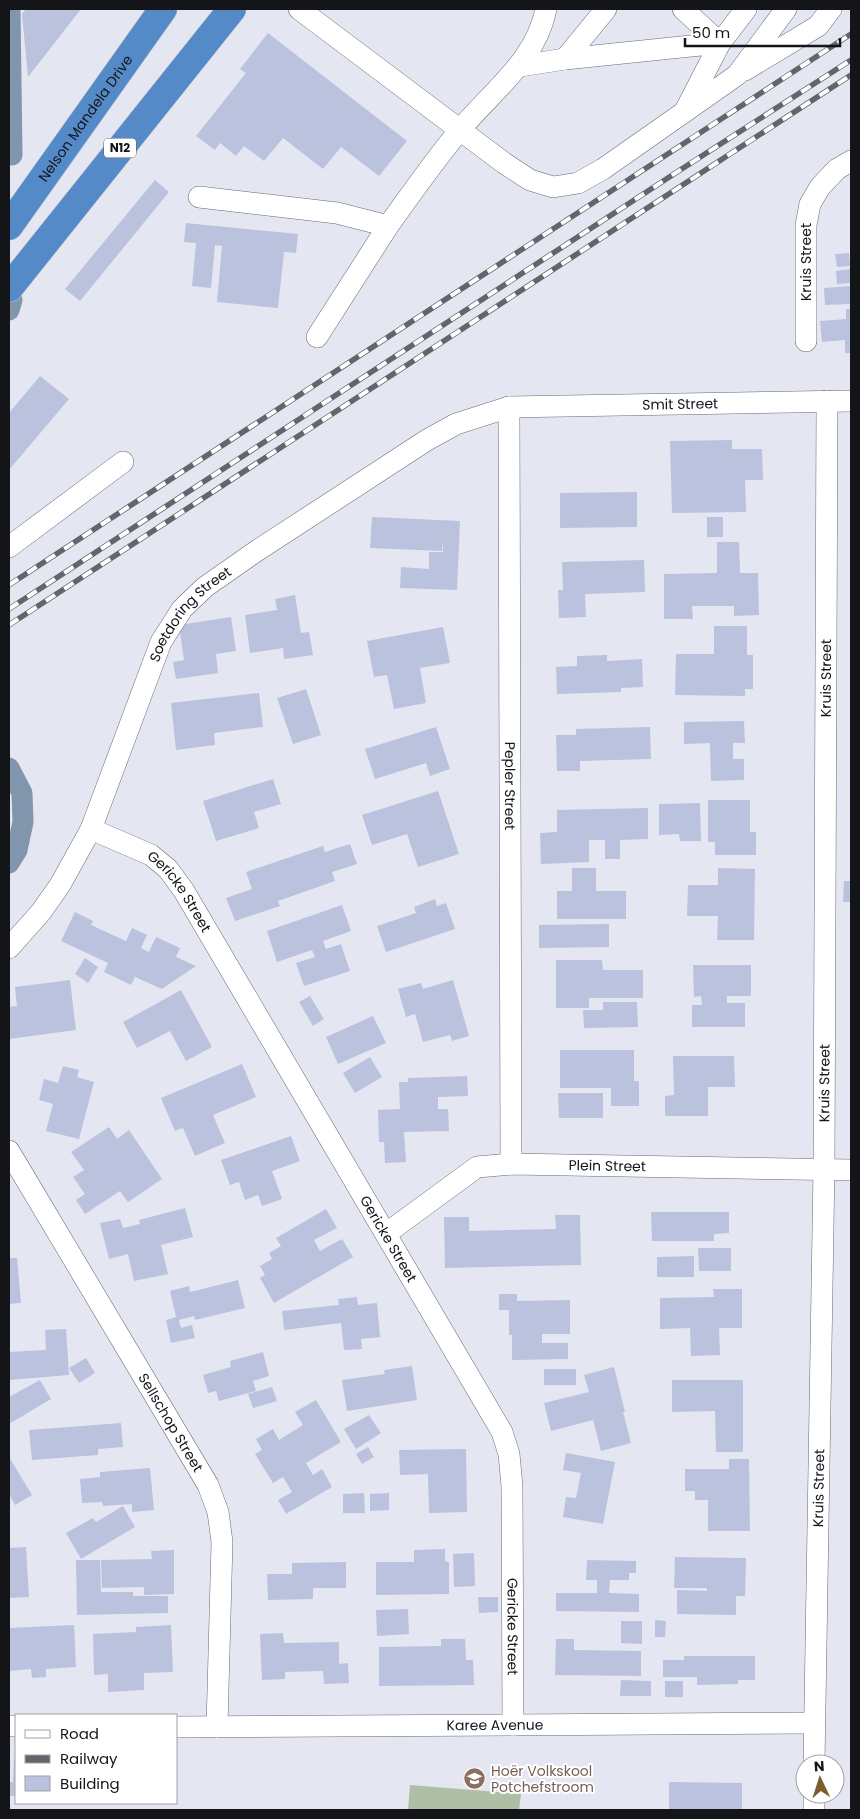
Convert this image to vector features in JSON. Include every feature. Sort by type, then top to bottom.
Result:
[{"type":"highway","name":"Nelson Mandela Drive","points":[[9,226],[162,9]]},
{"type":"highway","name":"N12","points":[[9,288],[232,9]]},
{"type":"street","points":[[299,9],[459,131],[530,180],[553,187],[578,183],[603,169],[737,75],[846,9]]},
{"type":"street","points":[[317,337],[388,226],[459,131],[520,66],[543,24],[546,9]]},
{"type":"street","points":[[566,59],[606,9]]},
{"type":"street","points":[[683,9],[720,43]]},
{"type":"street","points":[[682,114],[720,43],[746,9]]},
{"type":"street","points":[[737,75],[786,9]]},
{"type":"street","points":[[818,26],[832,9]]},
{"type":"street","points":[[520,66],[566,59],[720,43]]},
{"type":"street","name":"Kruis Street","points":[[806,341],[806,225],[810,204],[820,187],[837,170],[851,161]]},
{"type":"street","points":[[199,197],[337,213],[388,226]]},
{"type":"street","name":"Kruis Street","points":[[814,1754],[824,1169],[827,401]]},
{"type":"street","name":"Smit Street","points":[[509,407],[851,401]]},
{"type":"street","name":"Soetdoring Street","points":[[9,948],[41,912],[60,885],[91,829],[161,642],[182,609],[205,587],[254,552],[427,440],[456,424],[509,407]]},
{"type":"street","name":"Pepler Street","points":[[509,407],[511,1164]]},
{"type":"street","points":[[9,547],[123,462]]},
{"type":"street","name":"Gericke Street","points":[[91,829],[151,855],[168,869],[184,891],[387,1233],[502,1432],[509,1454],[512,1486],[513,1725]]},
{"type":"street","name":"Sellschop Street","points":[[9,1151],[208,1485],[218,1512],[222,1542],[217,1727]]},
{"type":"street","name":"Plein Street","points":[[387,1233],[477,1167],[511,1164],[851,1170]]},
{"type":"street","name":"Karee Avenue","points":[[178,1727],[814,1723]]},
{"type":"green space","points":[[410,1785],[521,1794],[519,1810],[408,1810]]},
{"type":"building","points":[[26,9],[81,9],[28,77],[22,14]]},
{"type":"building","points":[[268,33],[407,141],[379,176],[341,147],[323,169],[283,138],[264,161],[244,146],[236,156],[220,143],[215,150],[196,136],[246,73],[240,69]]},
{"type":"building","points":[[155,180],[169,192],[80,301],[65,289]]},
{"type":"building","points":[[186,223],[298,234],[296,253],[284,252],[278,308],[217,302],[222,246],[215,245],[211,288],[192,286],[196,243],[184,242]]},
{"type":"building","points":[[849,253],[850,266],[837,267],[835,254]]},
{"type":"building","points":[[851,269],[851,283],[837,284],[836,271]]},
{"type":"building","points":[[851,286],[851,304],[825,305],[824,288]]},
{"type":"building","points":[[846,309],[851,309],[851,353],[845,353],[845,340],[822,342],[820,321],[846,319]]},
{"type":"building","points":[[40,376],[69,399],[9,470],[9,413]]},
{"type":"building","points":[[732,440],[732,449],[762,449],[763,480],[745,480],[746,512],[672,513],[670,441]]},
{"type":"building","points":[[637,492],[637,527],[560,528],[560,493]]},
{"type":"building","points":[[372,517],[460,521],[457,590],[400,588],[401,567],[429,569],[429,552],[443,552],[443,540],[442,551],[370,548]]},
{"type":"building","points":[[707,517],[723,517],[723,537],[707,537]]},
{"type":"building","points":[[717,542],[739,542],[740,573],[758,573],[759,615],[734,616],[734,606],[692,606],[693,619],[664,619],[664,574],[717,573]]},
{"type":"building","points":[[644,560],[645,592],[585,594],[586,617],[559,618],[558,590],[563,590],[562,562]]},
{"type":"building","points":[[295,595],[301,633],[309,632],[313,655],[284,659],[283,648],[250,653],[245,615],[277,610],[275,599]]},
{"type":"building","points":[[231,617],[236,651],[216,654],[218,673],[176,679],[173,662],[184,660],[179,625]]},
{"type":"building","points":[[714,626],[747,626],[747,655],[753,655],[753,689],[745,689],[745,696],[675,695],[676,654],[714,654]]},
{"type":"building","points":[[443,627],[450,663],[420,668],[426,703],[394,709],[387,675],[374,677],[367,641]]},
{"type":"building","points":[[607,655],[607,661],[642,659],[643,687],[621,688],[621,692],[557,694],[556,667],[577,666],[577,656]]},
{"type":"building","points":[[306,689],[321,735],[293,744],[277,698]]},
{"type":"building","points":[[259,693],[263,727],[214,733],[215,745],[176,750],[171,703]]},
{"type":"building","points":[[744,721],[745,743],[733,743],[733,759],[744,759],[744,780],[711,781],[710,743],[684,744],[684,722]]},
{"type":"building","points":[[436,727],[450,769],[430,776],[426,763],[375,779],[365,749]]},
{"type":"building","points":[[650,727],[651,759],[580,761],[580,771],[557,771],[556,735],[576,735],[576,729]]},
{"type":"building","points":[[273,779],[281,804],[254,812],[259,828],[216,841],[203,801]]},
{"type":"building","points":[[438,791],[459,854],[418,867],[407,834],[372,845],[362,815]]},
{"type":"building","points":[[708,800],[750,800],[750,832],[756,832],[756,855],[715,855],[715,842],[708,842]]},
{"type":"building","points":[[700,803],[701,841],[680,841],[679,834],[659,835],[659,804]]},
{"type":"building","points":[[648,808],[648,839],[620,840],[620,859],[605,859],[605,840],[589,840],[589,862],[541,864],[540,833],[557,832],[557,810]]},
{"type":"building","points":[[350,844],[357,864],[332,872],[335,881],[278,901],[280,906],[235,921],[226,898],[252,889],[246,872],[323,846],[325,852]]},
{"type":"building","points":[[572,868],[596,868],[596,891],[626,891],[626,919],[557,919],[557,891],[572,891]]},
{"type":"building","points":[[718,868],[755,869],[754,940],[717,940],[718,916],[687,916],[688,885],[718,885]]},
{"type":"building","points":[[844,881],[851,881],[851,902],[843,902]]},
{"type":"building","points":[[435,899],[437,906],[446,903],[455,929],[386,952],[377,926],[416,913],[414,907]]},
{"type":"building","points":[[342,905],[351,931],[323,941],[326,949],[341,944],[350,971],[304,986],[296,963],[315,957],[312,950],[277,962],[267,931]]},
{"type":"building","points":[[75,912],[93,921],[91,925],[126,941],[132,928],[147,935],[141,948],[149,952],[156,937],[180,948],[176,957],[196,966],[162,989],[135,977],[131,985],[104,972],[108,963],[61,941]]},
{"type":"building","points":[[609,924],[609,947],[539,948],[539,925]]},
{"type":"building","points":[[85,958],[98,967],[88,983],[75,974]]},
{"type":"building","points":[[556,960],[602,960],[603,970],[643,970],[643,998],[589,998],[589,1008],[556,1008]]},
{"type":"building","points":[[693,965],[751,965],[751,996],[727,996],[727,1003],[745,1003],[745,1027],[692,1027],[692,1005],[702,1005],[701,996],[694,997]]},
{"type":"building","points":[[70,980],[76,1030],[9,1039],[9,1007],[17,1006],[15,987]]},
{"type":"building","points":[[453,980],[469,1036],[452,1041],[450,1035],[423,1042],[415,1014],[406,1017],[398,989],[421,983],[423,989]]},
{"type":"building","points":[[181,990],[212,1047],[186,1061],[170,1031],[137,1048],[123,1022]]},
{"type":"building","points":[[310,996],[324,1019],[313,1026],[299,1002]]},
{"type":"building","points":[[603,1002],[637,1002],[638,1027],[584,1028],[583,1010],[603,1010]]},
{"type":"building","points":[[373,1016],[386,1043],[338,1064],[326,1037]]},
{"type":"building","points":[[560,1050],[634,1050],[634,1081],[639,1081],[639,1106],[611,1106],[611,1088],[560,1088]]},
{"type":"building","points":[[673,1056],[734,1056],[735,1087],[708,1087],[708,1116],[665,1116],[665,1096],[674,1095]]},
{"type":"building","points":[[370,1057],[382,1077],[355,1093],[343,1073]]},
{"type":"building","points":[[242,1064],[256,1097],[213,1115],[225,1143],[195,1156],[183,1128],[175,1131],[161,1098]]},
{"type":"building","points":[[63,1066],[79,1070],[77,1077],[94,1082],[79,1139],[46,1131],[53,1104],[39,1100],[44,1079],[58,1083]]},
{"type":"building","points":[[467,1076],[468,1096],[438,1097],[438,1109],[448,1109],[449,1131],[404,1132],[406,1162],[385,1163],[384,1142],[379,1142],[378,1110],[400,1109],[399,1082],[408,1082],[408,1078]]},
{"type":"building","points":[[558,1093],[603,1093],[603,1118],[559,1118]]},
{"type":"building","points":[[109,1127],[117,1139],[129,1130],[162,1179],[128,1202],[120,1191],[85,1214],[76,1200],[85,1194],[73,1177],[84,1170],[71,1152]]},
{"type":"building","points":[[291,1136],[300,1161],[272,1171],[282,1199],[262,1206],[258,1195],[245,1200],[239,1182],[230,1185],[221,1160]]},
{"type":"building","points":[[185,1208],[193,1237],[161,1245],[168,1274],[134,1281],[128,1254],[109,1259],[100,1223],[120,1219],[123,1228],[140,1224],[139,1220]]},
{"type":"building","points":[[326,1209],[337,1228],[314,1240],[320,1251],[342,1239],[353,1257],[274,1303],[260,1278],[265,1275],[260,1266],[272,1259],[269,1253],[281,1246],[276,1238]]},
{"type":"building","points":[[651,1212],[729,1212],[729,1233],[714,1234],[714,1241],[652,1241]]},
{"type":"building","points":[[555,1215],[580,1215],[581,1265],[445,1268],[444,1217],[469,1217],[469,1231],[556,1229]]},
{"type":"building","points":[[698,1248],[731,1248],[731,1271],[699,1271]]},
{"type":"building","points":[[694,1256],[694,1277],[657,1277],[657,1257]]},
{"type":"building","points":[[9,1258],[17,1258],[21,1303],[9,1304]]},
{"type":"building","points":[[238,1280],[245,1308],[195,1320],[194,1316],[179,1320],[181,1328],[192,1325],[195,1338],[171,1343],[166,1320],[176,1317],[170,1291],[189,1286],[190,1292]]},
{"type":"building","points":[[713,1289],[742,1289],[742,1328],[719,1328],[720,1355],[691,1356],[690,1328],[660,1329],[660,1298],[714,1297]]},
{"type":"building","points":[[499,1294],[517,1294],[517,1301],[570,1300],[570,1334],[542,1334],[542,1343],[568,1343],[568,1359],[512,1360],[509,1310],[499,1310]]},
{"type":"building","points":[[357,1297],[358,1305],[377,1303],[380,1337],[361,1339],[362,1349],[344,1350],[341,1323],[284,1330],[282,1311],[339,1305],[338,1299]]},
{"type":"building","points":[[66,1329],[69,1375],[9,1380],[9,1352],[46,1350],[45,1330]]},
{"type":"building","points":[[263,1352],[269,1376],[253,1381],[256,1391],[219,1401],[216,1391],[208,1393],[203,1375],[231,1367],[230,1361]]},
{"type":"building","points":[[86,1358],[95,1373],[79,1383],[69,1368]]},
{"type":"building","points":[[412,1366],[417,1400],[347,1411],[342,1380],[385,1374],[384,1370]]},
{"type":"building","points":[[614,1367],[631,1443],[601,1451],[593,1420],[551,1431],[544,1403],[589,1392],[584,1375]]},
{"type":"building","points":[[544,1369],[576,1369],[576,1385],[544,1385]]},
{"type":"building","points":[[40,1380],[51,1399],[9,1424],[9,1397]]},
{"type":"building","points":[[672,1380],[743,1380],[743,1452],[716,1452],[715,1411],[672,1412]]},
{"type":"building","points":[[272,1387],[277,1401],[253,1408],[248,1394]]},
{"type":"building","points":[[316,1400],[341,1442],[306,1463],[313,1475],[322,1469],[332,1487],[286,1514],[278,1500],[292,1492],[283,1477],[273,1483],[255,1454],[262,1450],[256,1439],[273,1429],[279,1440],[303,1425],[295,1412]]},
{"type":"building","points":[[369,1415],[381,1433],[356,1449],[344,1429]]},
{"type":"building","points":[[121,1423],[123,1447],[98,1449],[98,1455],[32,1460],[29,1430]]},
{"type":"building","points":[[368,1447],[374,1457],[362,1464],[356,1454]]},
{"type":"building","points":[[466,1449],[467,1512],[429,1513],[428,1474],[400,1475],[399,1450]]},
{"type":"building","points":[[566,1453],[615,1462],[603,1524],[563,1517],[566,1497],[576,1498],[581,1473],[563,1470]]},
{"type":"building","points":[[9,1457],[32,1495],[15,1505],[9,1494]]},
{"type":"building","points":[[729,1459],[749,1459],[750,1531],[708,1531],[708,1500],[695,1500],[695,1491],[685,1491],[685,1469],[729,1469]]},
{"type":"building","points":[[150,1468],[154,1510],[132,1512],[132,1504],[103,1506],[102,1502],[82,1503],[80,1479],[100,1477],[100,1472]]},
{"type":"building","points":[[364,1493],[365,1513],[343,1513],[343,1494]]},
{"type":"building","points":[[389,1493],[389,1510],[370,1511],[370,1494]]},
{"type":"building","points":[[123,1506],[135,1527],[81,1559],[66,1533],[93,1518],[96,1522]]},
{"type":"building","points":[[26,1547],[29,1597],[9,1598],[9,1548]]},
{"type":"building","points":[[445,1549],[445,1561],[449,1562],[449,1594],[376,1595],[376,1562],[414,1562],[414,1550]]},
{"type":"building","points":[[174,1550],[174,1594],[144,1595],[144,1587],[102,1588],[101,1560],[152,1559],[151,1551]]},
{"type":"building","points":[[474,1553],[475,1586],[454,1587],[453,1554]]},
{"type":"building","points":[[675,1557],[746,1558],[745,1596],[736,1596],[736,1615],[677,1614],[677,1590],[707,1591],[707,1588],[674,1588]]},
{"type":"building","points":[[76,1560],[100,1560],[101,1592],[133,1592],[133,1596],[168,1596],[168,1613],[77,1615]]},
{"type":"building","points":[[587,1560],[636,1561],[636,1573],[629,1573],[629,1580],[610,1580],[609,1593],[639,1594],[639,1612],[556,1611],[556,1593],[597,1593],[597,1580],[586,1580]]},
{"type":"building","points":[[346,1562],[346,1588],[313,1588],[313,1599],[268,1600],[267,1574],[292,1574],[292,1563]]},
{"type":"building","points":[[478,1597],[498,1597],[498,1612],[479,1613]]},
{"type":"building","points":[[408,1609],[409,1634],[377,1636],[376,1610]]},
{"type":"building","points":[[655,1620],[666,1621],[665,1637],[655,1637]]},
{"type":"building","points":[[621,1621],[642,1621],[642,1644],[621,1643]]},
{"type":"building","points":[[74,1625],[76,1667],[46,1669],[46,1677],[32,1678],[31,1669],[9,1671],[9,1628]]},
{"type":"building","points":[[171,1625],[173,1672],[144,1673],[144,1690],[108,1692],[108,1674],[94,1675],[93,1634],[136,1632],[136,1627]]},
{"type":"building","points":[[283,1633],[284,1643],[339,1642],[339,1664],[348,1663],[349,1683],[324,1684],[323,1671],[285,1672],[285,1679],[262,1680],[260,1634]]},
{"type":"building","points":[[441,1639],[465,1639],[466,1660],[473,1660],[474,1685],[379,1686],[379,1647],[441,1646]]},
{"type":"building","points":[[556,1639],[574,1639],[574,1650],[641,1651],[641,1676],[555,1675]]},
{"type":"building","points":[[684,1656],[755,1656],[755,1680],[738,1680],[738,1684],[697,1685],[697,1677],[663,1677],[663,1660],[684,1660]]},
{"type":"building","points":[[621,1680],[651,1681],[651,1696],[620,1696]]},
{"type":"building","points":[[665,1681],[683,1681],[683,1697],[665,1697]]},
{"type":"building","points":[[15,1759],[15,1796],[9,1796],[9,1782],[13,1782]]},
{"type":"building","points":[[669,1782],[742,1783],[742,1810],[669,1810]]},
{"type":"waterway","points":[[10,9],[12,155]]},
{"type":"waterway","points":[[9,310],[12,300]]},
{"type":"waterway","points":[[9,768],[22,793],[23,822],[17,850],[9,863]]},
{"type":"railway","points":[[9,585],[851,34]]},
{"type":"railway","points":[[9,609],[851,60]]},
{"type":"railway","points":[[9,625],[851,75]]},
{"type":"place","name":"Hoër Volkskool Potchefstroom","points":[[475,1779]]}]
